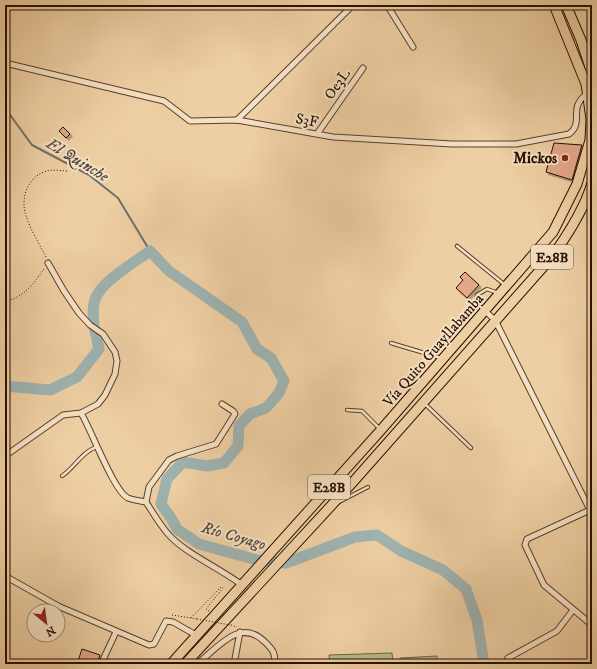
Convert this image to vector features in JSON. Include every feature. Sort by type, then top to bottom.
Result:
[{"type":"highway","name":"Vía Quito Guayllabamba","points":[[171,664],[277,545],[383,432],[444,358],[553,232],[577,184],[590,140],[591,119],[588,94],[578,62],[554,5]]},
{"type":"highway","points":[[566,5],[581,40],[592,73]]},
{"type":"highway","name":"E28B","points":[[185,664],[328,508],[547,263],[565,238],[591,189]]},
{"type":"street","points":[[237,120],[354,5]]},
{"type":"street","points":[[387,5],[413,47]]},
{"type":"street","name":"S3F","points":[[5,63],[164,101],[190,121],[237,120],[333,137],[452,144],[516,144],[569,134],[574,130],[576,125],[577,105],[580,99],[588,94]]},
{"type":"street","name":"Oe3L","points":[[317,134],[363,68]]},
{"type":"street","points":[[5,456],[63,415],[81,413],[98,404],[105,395],[115,374],[117,361],[115,352],[103,334],[90,325],[79,312],[64,291],[48,263]]},
{"type":"street","points":[[485,311],[495,320],[591,511],[527,539],[525,545],[544,585],[592,626]]},
{"type":"street","points":[[222,404],[233,411],[234,414],[219,442],[169,460],[148,487],[146,502],[169,535],[180,545],[226,572],[242,585]]},
{"type":"street","points":[[81,413],[98,446],[111,477],[122,494],[128,498],[146,502]]},
{"type":"street","points":[[5,576],[58,606],[149,645],[154,644],[166,622],[173,622],[196,635]]},
{"type":"street","points":[[508,658],[557,631],[573,610]]},
{"type":"street","points":[[101,664],[116,632]]},
{"type":"street","points":[[197,664],[223,642],[240,632],[255,634],[261,638],[274,651],[276,656],[274,664]]},
{"type":"street","points":[[234,664],[240,632]]},
{"type":"lane","points":[[457,246],[507,287]]},
{"type":"lane","points":[[485,311],[477,304],[477,295],[487,289],[500,295]]},
{"type":"lane","points":[[391,343],[444,358]]},
{"type":"lane","points":[[423,402],[470,448]]},
{"type":"lane","points":[[347,410],[362,411],[383,432]]},
{"type":"lane","points":[[62,476],[68,472],[78,459],[90,449],[98,446]]},
{"type":"lane","points":[[328,508],[368,487]]},
{"type":"path","points":[[5,301],[19,296],[29,289],[48,263],[25,212],[24,197],[31,180],[37,175],[53,170],[68,171]]},
{"type":"path","points":[[191,618],[221,587],[223,588],[206,609],[216,615]]},
{"type":"path","points":[[166,622],[170,616],[230,625]]},
{"type":"green space","points":[[392,653],[393,664],[330,664],[329,655]]},
{"type":"green space","points":[[437,656],[437,664],[400,664],[400,658]]},
{"type":"building","points":[[63,127],[70,134],[66,138],[59,131]]},
{"type":"building","name":"Mickos","points":[[554,143],[582,145],[572,180],[546,172]]},
{"type":"building","points":[[465,272],[479,285],[467,298],[456,288],[463,280],[460,277]]},
{"type":"building","points":[[82,649],[100,655],[97,664],[77,664]]},
{"type":"waterway","name":"El Quinche","points":[[5,108],[32,145],[89,175],[118,198],[150,251]]},
{"type":"waterway","name":"Río Coyago","points":[[94,324],[94,304],[100,291],[120,272],[150,251],[169,271],[242,322],[257,349],[271,358],[284,381],[279,393],[266,408],[250,414],[239,426],[238,446],[224,463],[207,466],[183,462],[167,479],[161,504],[177,529],[199,544],[257,560],[286,563],[355,537],[377,535],[401,551],[443,570],[466,589],[477,620],[484,664]]},
{"type":"waterway","name":"Río Coyago","points":[[5,386],[50,390],[77,377],[99,349],[95,330]]},
{"type":"place","name":"Mickos","points":[[565,158]]}]
